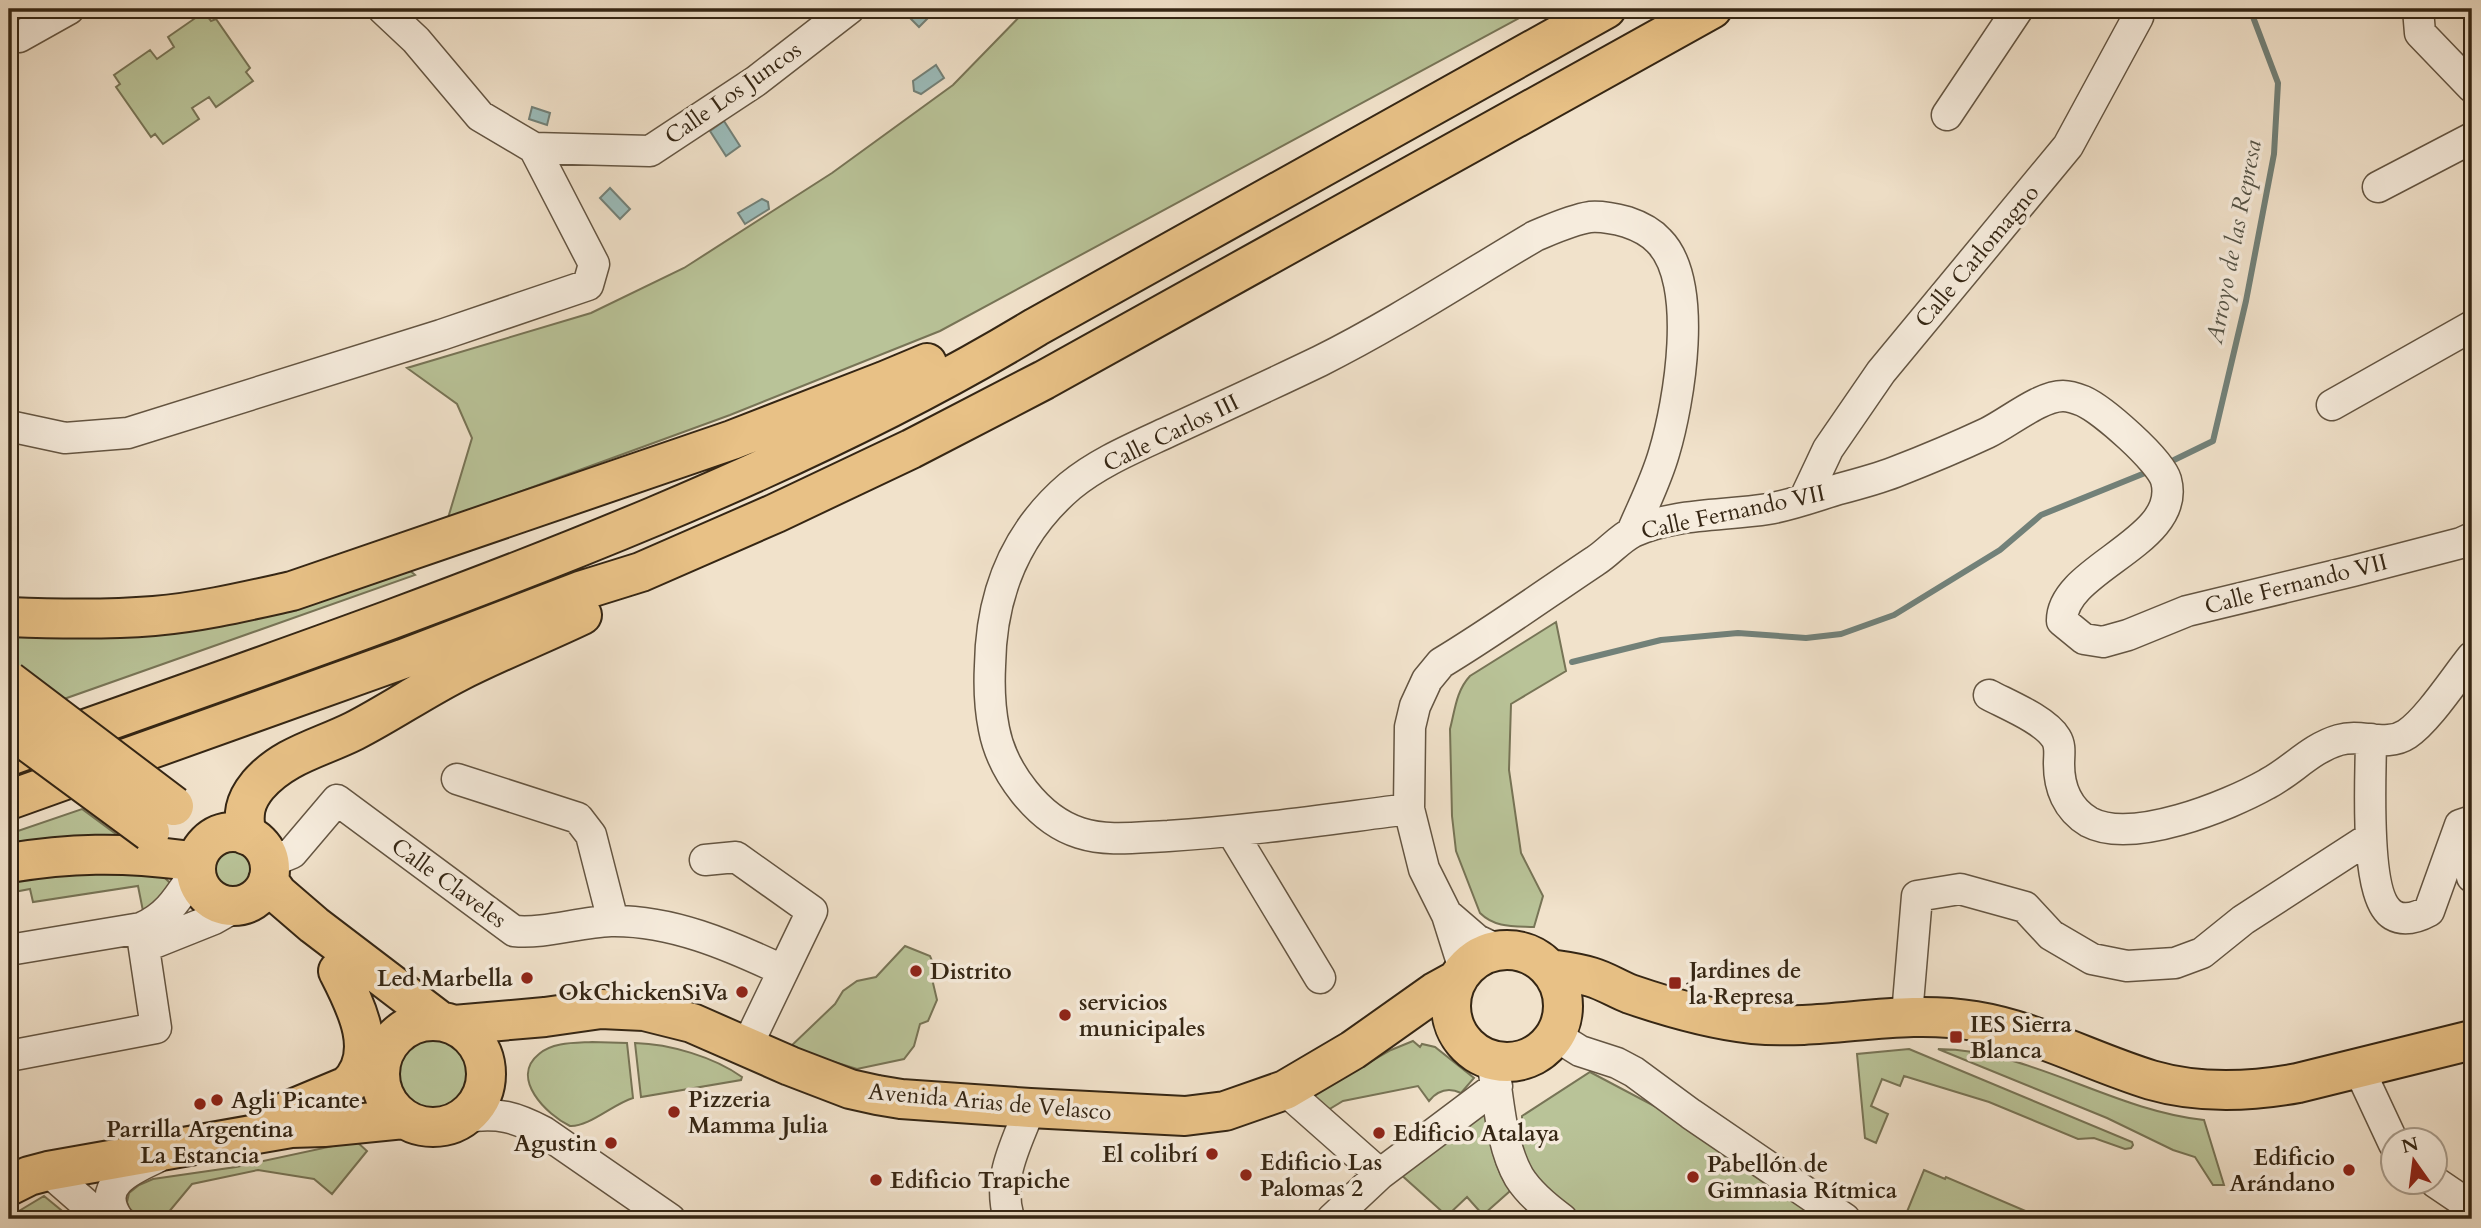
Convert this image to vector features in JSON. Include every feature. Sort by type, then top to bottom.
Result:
[{"type":"main road","points":[[9,756],[392,620],[598,540],[721,488],[842,432],[965,370],[1036,327],[1606,9]]},
{"type":"main road","points":[[9,800],[403,659],[580,591],[641,572],[776,513],[911,449],[1044,380],[1712,9]]},
{"type":"main road","points":[[9,617],[71,620],[156,616],[224,606],[292,591],[745,435],[884,382],[955,351],[1036,327]]},
{"type":"main road","points":[[545,1017],[513,1044],[475,1104],[451,1124],[435,1127],[404,1119],[392,1108],[380,1082],[382,1060],[374,1014],[367,996],[360,987],[260,909],[248,870],[244,808],[262,780],[299,753],[353,731],[455,673],[594,610],[641,572]]},
{"type":"main road","points":[[9,681],[162,819],[204,893],[214,901],[225,906],[248,870]]},
{"type":"main road","points":[[9,728],[162,819],[200,824],[248,870]]},
{"type":"main road","points":[[189,865],[211,840],[314,925],[447,1023],[467,1033],[478,1044],[487,1075],[475,1104]]},
{"type":"main road","points":[[9,863],[74,854],[152,856],[189,865]]},
{"type":"main road","points":[[1630,994],[1588,998],[1559,1025],[1532,1057],[1507,1062],[1494,1073],[1459,1036],[1452,1021],[1450,1007],[1459,975],[1485,953],[1498,950],[1526,953],[1549,969],[1592,977],[1630,994],[1724,1020],[1795,1025],[1907,1015],[1944,1016],[2011,1029],[2152,1080],[2211,1090],[2269,1089],[2472,1040]]},
{"type":"main road","points":[[1549,969],[1562,994],[1559,1025]]},
{"type":"main road","points":[[190,1147],[332,1094],[353,1080],[363,1056],[362,1025],[338,971]]},
{"type":"main road","name":"Avenida Arias de Velasco","points":[[447,1023],[545,1017],[601,1009],[644,1011],[691,1023],[790,1066],[877,1095],[1030,1108],[1185,1116],[1225,1111],[1285,1090],[1387,1028],[1459,975]]},
{"type":"main road","points":[[291,1128],[351,1098],[367,1086],[394,1038],[408,1028],[424,1022],[447,1023]]},
{"type":"main road","points":[[1387,1028],[1438,1027],[1459,1036]]},
{"type":"main road","points":[[9,1186],[29,1176],[48,1171],[291,1128],[404,1119]]},
{"type":"street","points":[[19,37],[69,9]]},
{"type":"street","points":[[9,426],[65,438],[128,433],[441,335],[588,285],[594,264],[534,148],[480,116],[416,40],[383,9]]},
{"type":"street","name":"Calle Los Juncos","points":[[534,148],[650,151],[756,81],[849,9]]},
{"type":"street","points":[[1947,115],[2018,9]]},
{"type":"street","name":"Calle Carlomagno","points":[[1804,500],[1828,449],[1881,372],[2068,146],[2138,17],[2132,9]]},
{"type":"street","points":[[2418,9],[2420,33],[2472,87]]},
{"type":"street","points":[[2378,187],[2472,138]]},
{"type":"street","name":"Calle Carlos III","points":[[1409,809],[1232,832],[1107,839],[1079,833],[1058,823],[1026,793],[1001,753],[994,730],[989,680],[990,646],[1001,590],[1012,559],[1028,530],[1050,503],[1074,483],[1120,455],[1323,359],[1535,236],[1591,217],[1615,218],[1642,227],[1661,242],[1672,263],[1680,288],[1680,378],[1658,473],[1632,533]]},
{"type":"street","points":[[2332,405],[2472,326]]},
{"type":"street","name":"Calle Fernando VII","points":[[1459,975],[1428,833],[1427,758],[1421,722],[1415,706],[1427,680],[1441,663],[1603,556],[1632,533],[1670,521],[1770,509],[1893,473],[1989,432],[2043,402],[2062,396],[2083,400],[2151,457],[2162,471],[2168,495],[2162,511],[2138,541],[2091,576],[2062,608],[2062,621],[2084,639],[2104,642],[2187,611],[2353,571],[2472,538]]},
{"type":"street","points":[[1989,695],[2050,730],[2060,747],[2063,795],[2072,808],[2090,822],[2111,827],[2156,826],[2186,818],[2268,784],[2324,745],[2355,737],[2392,741],[2406,735],[2419,724],[2472,657]]},
{"type":"street","name":"Calle Fernando VII","points":[[1421,722],[1409,809],[1424,869],[1442,902],[1477,940],[1498,950]]},
{"type":"street","points":[[2371,739],[2371,837],[2375,882],[2382,904],[2393,915],[2406,919],[2416,918],[2429,911],[2466,823]]},
{"type":"street","name":"Calle Fernando VII","points":[[1409,809],[1415,800],[1427,758]]},
{"type":"street","points":[[457,779],[578,818],[591,835],[612,921]]},
{"type":"street","name":"Calle Claveles","points":[[248,870],[292,853],[337,800],[514,931],[526,932],[578,923],[612,921],[693,934],[737,949],[782,970]]},
{"type":"street","points":[[1409,809],[1428,833]]},
{"type":"street","points":[[2466,823],[2472,877]]},
{"type":"street","points":[[1232,832],[1320,978]]},
{"type":"street","points":[[1907,1015],[1917,896],[1960,889],[2025,906],[2051,935],[2091,959],[2126,966],[2175,962],[2202,953],[2243,920],[2371,837]]},
{"type":"street","points":[[705,860],[736,857],[812,911],[747,1046]]},
{"type":"street","points":[[9,1056],[156,1028],[142,937],[167,913],[189,865]]},
{"type":"street","points":[[9,950],[142,937],[214,919],[248,870]]},
{"type":"street","points":[[1559,1025],[1580,1051],[1617,1063],[1634,1072],[1845,1219]]},
{"type":"street","points":[[2359,1069],[2385,1126]]},
{"type":"street","points":[[1332,1219],[1494,1073]]},
{"type":"street","points":[[1494,1073],[1506,1142],[1520,1178],[1546,1208],[1562,1219]]},
{"type":"street","points":[[1285,1090],[1380,1174]]},
{"type":"street","points":[[475,1104],[488,1114],[523,1121],[551,1137],[670,1219]]},
{"type":"street","points":[[985,1219],[1004,1182],[1008,1164],[1030,1108]]},
{"type":"street","points":[[118,1219],[111,1206],[110,1197],[118,1180],[135,1168],[190,1147]]},
{"type":"street","points":[[48,1171],[103,1219]]},
{"type":"street","points":[[1004,1182],[1009,1219]]},
{"type":"street","points":[[2450,1192],[2472,1207]]},
{"type":"green space","points":[[1027,9],[1536,9],[940,331],[730,415],[448,518],[472,438],[457,404],[407,368],[591,313],[684,268],[832,173],[953,85]]},
{"type":"green space","points":[[204,12],[211,21],[216,19],[250,68],[246,72],[253,81],[216,107],[209,97],[192,108],[199,119],[163,144],[155,134],[151,137],[116,87],[120,84],[114,75],[150,50],[157,59],[174,47],[168,37]]},
{"type":"green space","points":[[408,569],[415,575],[61,700],[9,659],[9,633]]},
{"type":"green space","points":[[1556,622],[1566,671],[1511,704],[1509,770],[1521,853],[1543,896],[1534,927],[1505,925],[1480,913],[1456,851],[1452,816],[1450,729],[1459,694],[1470,676]]},
{"type":"green space","points":[[82,809],[128,843],[9,853],[9,834]]},
{"type":"green space","points":[[234,846],[251,853],[258,870],[251,887],[234,894],[217,887],[210,870],[217,853]]},
{"type":"green space","points":[[160,873],[170,883],[170,890],[144,916],[138,886],[33,902],[30,889],[9,893],[9,875]]},
{"type":"green space","points":[[905,946],[930,956],[936,970],[933,983],[937,1000],[928,1021],[920,1024],[914,1046],[904,1059],[857,1069],[789,1048],[835,1004],[843,991],[857,981],[876,977]]},
{"type":"green space","points":[[434,1033],[449,1036],[461,1045],[470,1057],[473,1072],[470,1087],[461,1099],[449,1108],[434,1111],[419,1108],[407,1099],[398,1087],[395,1072],[398,1057],[407,1045],[419,1036]]},
{"type":"green space","points":[[1413,1041],[1420,1047],[1422,1044],[1435,1047],[1474,1078],[1461,1093],[1443,1091],[1429,1101],[1418,1086],[1343,1101],[1323,1113],[1309,1097],[1391,1050]]},
{"type":"green space","points":[[592,1042],[627,1043],[633,1098],[585,1123],[570,1126],[542,1105],[530,1084],[528,1074],[531,1064],[539,1054],[551,1047]]},
{"type":"green space","points":[[635,1043],[677,1049],[705,1058],[731,1070],[742,1077],[741,1080],[641,1097]]},
{"type":"green space","points":[[1909,1049],[2132,1142],[2133,1145],[2125,1149],[2094,1138],[2078,1139],[1989,1102],[1904,1076],[1900,1086],[1882,1079],[1871,1106],[1888,1114],[1876,1143],[1865,1138],[1857,1054]]},
{"type":"green space","points":[[1938,1049],[1973,1052],[2006,1059],[2136,1105],[2204,1120],[2224,1185],[2213,1185],[2195,1157]]},
{"type":"green space","points":[[1590,1072],[1679,1119],[1836,1219],[1580,1219],[1538,1185],[1522,1152],[1522,1116]]},
{"type":"green space","points":[[1487,1111],[1493,1152],[1510,1191],[1483,1215],[1467,1197],[1447,1216],[1398,1172]]},
{"type":"green space","points":[[356,1141],[367,1151],[332,1194],[314,1179],[258,1170],[192,1184],[163,1219],[141,1219],[129,1208],[127,1202],[129,1193],[153,1179],[236,1167]]},
{"type":"green space","points":[[1924,1170],[2035,1215],[2035,1219],[1904,1219]]},
{"type":"green space","points":[[44,1196],[72,1219],[9,1219],[9,1217]]},
{"type":"water","points":[[901,9],[923,9],[930,16],[919,27]]},
{"type":"water","points":[[936,65],[944,78],[921,94],[914,91],[913,81]]},
{"type":"water","points":[[532,107],[550,113],[547,125],[529,119]]},
{"type":"water","points":[[724,121],[740,146],[726,156],[710,131]]},
{"type":"water","points":[[610,188],[630,209],[620,219],[600,198]]},
{"type":"water","points":[[762,199],[768,202],[769,209],[745,224],[738,213]]},
{"type":"waterway","name":"Arroyo de las Represa","points":[[2174,460],[2213,441],[2246,301],[2274,154],[2278,83],[2250,9]]},
{"type":"waterway","name":"Arroyo de las Represa","points":[[1572,662],[1661,640],[1738,633],[1806,638],[1841,634],[1894,615],[2000,550],[2041,515],[2145,473]]},
{"type":"place","name":"Distrito","points":[[916,971]]},
{"type":"place","name":"Led Marbella","points":[[527,978]]},
{"type":"place","name":"Jardines de la Represa","points":[[1675,983]]},
{"type":"place","name":"OkChickenSiVa","points":[[742,992]]},
{"type":"place","name":"servicios municipales","points":[[1065,1015]]},
{"type":"place","name":"IES Sierra Blanca","points":[[1956,1037]]},
{"type":"place","name":"Agli Picante","points":[[217,1100]]},
{"type":"place","name":"Parrilla Argentina La Estancia","points":[[200,1104]]},
{"type":"place","name":"Pizzeria Mamma Julia","points":[[674,1112]]},
{"type":"place","name":"Edificio Atalaya","points":[[1379,1133]]},
{"type":"place","name":"Agustin","points":[[611,1143]]},
{"type":"place","name":"El colibrí","points":[[1212,1154]]},
{"type":"place","name":"Edificio Arándano","points":[[2349,1170]]},
{"type":"place","name":"Edificio Las Palomas 2","points":[[1246,1175]]},
{"type":"place","name":"Pabellón de Gimnasia Rítmica","points":[[1693,1177]]},
{"type":"place","name":"Edificio Trapiche","points":[[876,1180]]}]
